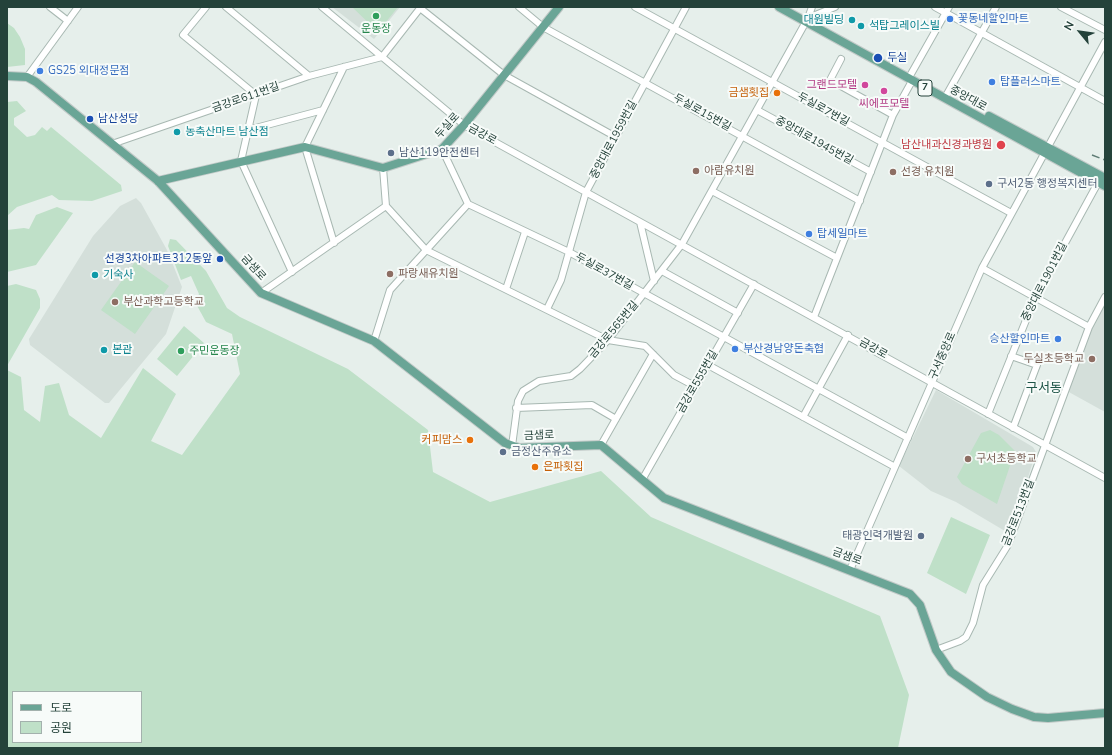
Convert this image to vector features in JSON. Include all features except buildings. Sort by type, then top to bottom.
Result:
[{"type":"main road","name":"두실로","points":[[383,168],[442,149],[464,125],[559,7]]},
{"type":"main road","name":"중앙대로","points":[[779,7],[807,20],[1103,181]]},
{"type":"main road","name":"중앙대로","points":[[789,7],[807,20]]},
{"type":"main road","name":"금샘로","points":[[7,76],[27,77],[46,89],[158,181],[261,293],[374,341],[481,425],[512,446],[519,448],[601,445],[656,493],[672,502],[903,590],[916,599],[920,605],[936,650],[952,672],[963,682],[987,697],[1024,714],[1048,718],[1105,713]]},
{"type":"main road","name":"중앙대로","points":[[912,78],[947,94],[1046,150]]},
{"type":"main road","points":[[158,181],[305,147],[383,168]]},
{"type":"street","points":[[50,7],[68,21]]},
{"type":"street","points":[[27,77],[78,7]]},
{"type":"street","points":[[206,7],[183,35],[256,95],[241,161],[292,272]]},
{"type":"street","points":[[226,7],[309,76]]},
{"type":"street","name":"금강로","points":[[322,7],[464,125],[848,335],[1105,478]]},
{"type":"street","name":"두실로15번길","points":[[519,7],[543,27],[860,200]]},
{"type":"street","name":"두실로7번길","points":[[635,7],[1011,213]]},
{"type":"street","name":"중앙대로1959번길","points":[[547,309],[560,280],[586,192],[686,7]]},
{"type":"street","points":[[682,244],[807,20],[812,7]]},
{"type":"street","points":[[807,20],[835,7]]},
{"type":"street","points":[[935,7],[947,10],[981,33],[1105,101]]},
{"type":"street","points":[[947,94],[996,7]]},
{"type":"street","points":[[1061,7],[1105,30]]},
{"type":"street","points":[[382,57],[421,8],[504,75],[616,137]]},
{"type":"street","points":[[814,317],[893,116],[947,10]]},
{"type":"street","name":"구서중앙로","points":[[850,570],[982,268],[1105,42]]},
{"type":"street","name":"금강로611번길","points":[[112,144],[309,76],[382,57]]},
{"type":"street","points":[[841,59],[830,80],[893,116]]},
{"type":"street","points":[[334,243],[305,147],[344,67]]},
{"type":"street","points":[[248,130],[322,110]]},
{"type":"street","name":"중앙대로1945번길","points":[[757,110],[871,172]]},
{"type":"street","points":[[374,341],[390,290],[468,204],[442,149]]},
{"type":"street","points":[[383,168],[386,206],[426,250],[608,340],[645,346],[674,375],[689,383],[697,385]]},
{"type":"street","name":"중앙대로1901번길","points":[[988,414],[1035,298],[1103,181]]},
{"type":"street","points":[[712,190],[838,258]]},
{"type":"street","name":"두실로37번길","points":[[468,204],[569,252],[908,438]]},
{"type":"street","points":[[261,293],[386,206]]},
{"type":"street","points":[[640,222],[654,281]]},
{"type":"street","points":[[506,289],[525,232]]},
{"type":"street","name":"금강로565번길","points":[[512,446],[516,408],[523,391],[539,381],[571,376],[580,369],[608,340],[682,244]]},
{"type":"street","points":[[982,268],[1089,327]]},
{"type":"street","points":[[662,271],[738,313]]},
{"type":"street","name":"금강로555번길","points":[[642,480],[754,284]]},
{"type":"street","name":"금강로513번길","points":[[936,650],[960,641],[966,637],[973,624],[983,585],[1008,545],[1089,327],[1105,297]]},
{"type":"street","points":[[803,417],[848,335]]},
{"type":"street","points":[[601,445],[653,354]]},
{"type":"street","points":[[1011,356],[1037,365],[1013,428]]},
{"type":"street","points":[[708,365],[895,467]]},
{"type":"street","points":[[516,408],[592,405],[616,419]]},
{"type":"shaded area","points":[[332,7],[400,7],[374,39]]},
{"type":"shaded area","name":"부산과학고등학교","points":[[136,198],[141,203],[167,250],[182,287],[166,334],[109,403],[105,403],[30,345],[29,339],[93,236],[120,206]]},
{"type":"shaded area","name":"두실초등학교","points":[[1105,304],[1105,412],[1067,391],[1091,326]]},
{"type":"shaded area","name":"구서초등학교","points":[[936,390],[1033,447],[1036,452],[1010,534],[956,502],[931,491],[899,466]]},
{"type":"green space","name":"운동장","points":[[352,7],[398,7],[381,28],[376,25],[374,28]]},
{"type":"green space","points":[[7,23],[14,28],[20,37],[25,49],[25,65],[7,67]]},
{"type":"green space","points":[[17,101],[26,111],[14,118],[14,125],[27,137],[35,135],[42,127],[47,131],[51,127],[121,185],[122,191],[92,201],[59,200],[52,195],[17,207],[7,216],[7,102]]},
{"type":"green space","points":[[57,207],[73,213],[36,265],[7,272],[7,230],[24,228],[29,229],[36,215]]},
{"type":"green space","points":[[170,239],[176,240],[206,271],[227,308],[240,317],[348,369],[428,430],[433,472],[490,502],[601,471],[651,517],[880,616],[909,695],[898,748],[7,748],[7,370],[21,377],[24,410],[40,422],[45,386],[59,383],[69,415],[101,438],[143,368],[176,394],[151,441],[182,455],[240,374],[232,334],[206,322],[195,302],[199,294],[191,276],[181,280],[168,246]]},
{"type":"green space","points":[[135,262],[169,286],[135,334],[101,310]]},
{"type":"green space","points":[[16,284],[36,290],[40,299],[40,308],[7,366],[7,286]]},
{"type":"green space","name":"주민운동장","points":[[184,326],[204,343],[177,376],[157,359]]},
{"type":"green space","points":[[990,430],[999,435],[1015,451],[997,504],[962,484],[957,477],[981,433]]},
{"type":"green space","points":[[951,517],[990,535],[966,594],[927,573]]},
{"type":"railway","points":[[1092,155],[1105,160]]},
{"type":"place","name":"운동장","points":[[376,16]]},
{"type":"place","name":"꽃동네할인마트","points":[[950,19]]},
{"type":"place","name":"대원빌딩","points":[[852,20]]},
{"type":"place","name":"석탑그레이스빌","points":[[861,26]]},
{"type":"place","name":"두실","points":[[878,58]]},
{"type":"place","name":"GS25 외대정문점","points":[[40,71]]},
{"type":"place","name":"탑플러스마트","points":[[992,82]]},
{"type":"place","name":"그랜드모텔","points":[[865,85]]},
{"type":"place","name":"씨에프모텔","points":[[884,91]]},
{"type":"place","name":"금샘횟집","points":[[777,93]]},
{"type":"place","name":"남산성당","points":[[90,119]]},
{"type":"place","name":"농축산마트 남산점","points":[[177,132]]},
{"type":"place","name":"남산내과신경과병원","points":[[1001,145]]},
{"type":"place","name":"남산119안전센터","points":[[391,153]]},
{"type":"place","name":"아람유치원","points":[[696,171]]},
{"type":"place","name":"선경 유치원","points":[[893,172]]},
{"type":"place","name":"구서2동 행정복지센터","points":[[989,184]]},
{"type":"place","name":"탑세일마트","points":[[809,234]]},
{"type":"place","name":"선경3차아파트312동앞","points":[[220,259]]},
{"type":"place","name":"파랑새유치원","points":[[390,274]]},
{"type":"place","name":"기숙사","points":[[95,275]]},
{"type":"place","name":"부산과학고등학교","points":[[115,302]]},
{"type":"place","name":"승산할인마트","points":[[1058,339]]},
{"type":"place","name":"부산경남양돈축협","points":[[735,349]]},
{"type":"place","name":"본관","points":[[104,350]]},
{"type":"place","name":"주민운동장","points":[[181,351]]},
{"type":"place","name":"두실초등학교","points":[[1092,359]]},
{"type":"place","name":"커피맘스","points":[[470,440]]},
{"type":"place","name":"금정산주유소","points":[[503,452]]},
{"type":"place","name":"구서초등학교","points":[[968,459]]},
{"type":"place","name":"은파횟집","points":[[535,467]]},
{"type":"place","name":"태광인력개발원","points":[[921,536]]},
{"type":"district","name":"구서동","points":[[1044,389]]}]
